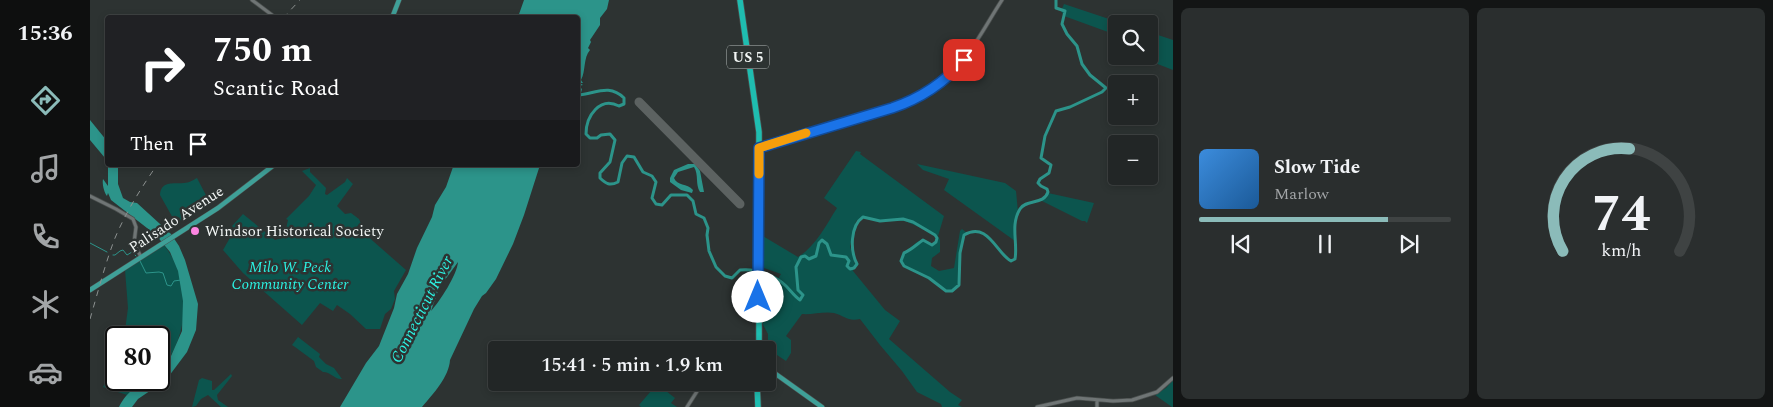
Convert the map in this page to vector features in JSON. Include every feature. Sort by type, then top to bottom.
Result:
[{"type":"highway","name":"US 5","points":[[740,0],[758,132],[757,341]]},
{"type":"highway","points":[[758,391],[759,407]]},
{"type":"main road","points":[[393,15],[399,0]]},
{"type":"main road","name":"Palisado Avenue","points":[[90,290],[227,202],[271,167]]},
{"type":"main road","points":[[776,374],[822,407]]},
{"type":"street","points":[[252,0],[272,15]]},
{"type":"street","points":[[758,148],[894,107],[928,90],[940,82],[964,60],[1002,0]]},
{"type":"street","points":[[90,196],[133,220],[136,227],[134,243],[142,257]]},
{"type":"street","points":[[1036,407],[1070,399],[1082,398],[1120,402],[1142,398],[1161,389],[1173,378]]},
{"type":"street","points":[[687,407],[697,391]]},
{"type":"street","points":[[1097,400],[1097,407]]},
{"type":"green space","points":[[1064,4],[1108,19],[1108,32],[1064,16],[1061,11]]},
{"type":"green space","points":[[1158,35],[1173,40],[1173,70],[1158,64]]},
{"type":"green space","points":[[856,151],[861,152],[860,154],[944,216],[938,236],[940,252],[932,258],[931,266],[939,271],[954,268],[960,231],[962,229],[967,233],[961,247],[960,277],[954,289],[948,292],[928,277],[907,268],[901,260],[903,255],[918,241],[924,240],[936,244],[938,240],[935,234],[905,221],[861,218],[856,221],[850,246],[855,264],[853,271],[885,310],[900,321],[889,339],[950,392],[962,400],[958,405],[962,407],[942,407],[941,404],[917,392],[860,319],[849,319],[826,312],[802,314],[786,336],[791,340],[791,353],[786,361],[776,354],[776,341],[768,341],[768,334],[761,321],[764,303],[762,303],[764,283],[778,279],[781,274],[764,268],[761,235],[798,257],[820,235],[837,208],[824,198]]},
{"type":"green space","points":[[917,164],[1005,183],[1016,191],[1018,212],[1014,225],[1015,241],[944,190],[949,179],[923,170]]},
{"type":"green space","name":"Milo W. Peck Community Center","points":[[310,168],[310,172],[326,188],[325,194],[327,195],[345,182],[347,178],[353,184],[337,206],[345,214],[351,213],[359,219],[361,224],[357,227],[406,270],[394,291],[395,299],[391,309],[385,314],[380,329],[366,329],[337,305],[333,311],[320,303],[302,325],[243,273],[223,250],[235,229],[232,226],[243,214],[275,240],[290,237],[291,233],[286,229],[288,220],[286,219],[309,196],[316,185],[302,171]]},
{"type":"green space","points":[[197,178],[208,199],[189,207],[192,214],[181,221],[179,217],[174,220],[160,195],[161,190],[165,185],[186,183]]},
{"type":"green space","points":[[1048,193],[1094,203],[1087,223],[1040,200],[1047,198]]},
{"type":"green space","points":[[164,245],[173,260],[180,276],[184,309],[177,343],[170,356],[170,326],[126,326],[128,308],[125,270]]},
{"type":"green space","points":[[298,337],[320,354],[319,357],[326,364],[334,368],[342,379],[323,372],[316,367],[314,361],[292,345]]},
{"type":"green space","points":[[231,374],[232,376],[217,395],[218,400],[228,407],[221,407],[208,395],[201,399],[196,406],[192,407],[199,380],[202,378],[212,381],[212,390],[214,390]]},
{"type":"green space","points":[[1173,380],[1172,407],[1155,395],[1166,388]]},
{"type":"green space","points":[[115,391],[131,391],[127,395]]},
{"type":"green space","points":[[651,391],[666,391],[675,398],[671,403],[677,407],[641,407],[639,405]]},
{"type":"water","points":[[524,0],[609,0],[607,9],[600,18],[600,25],[590,40],[588,48],[590,50],[586,57],[581,80],[583,83],[580,83],[580,15],[519,15]]},
{"type":"water","points":[[90,120],[105,139],[105,158],[90,140]]},
{"type":"water","points":[[688,164],[695,164],[700,171],[704,192],[700,192],[694,167],[678,172],[674,178],[675,181],[691,188],[693,190],[692,193],[681,190],[670,182],[674,170]]},
{"type":"water","points":[[108,167],[118,167],[118,184],[123,198],[137,203],[171,234],[185,260],[198,304],[196,330],[187,352],[170,375],[170,357],[182,331],[183,301],[178,271],[170,252],[156,235],[111,200],[108,193],[107,196],[103,179],[108,186]]},
{"type":"water","name":"Connecticut River","points":[[453,167],[539,167],[513,244],[496,279],[474,309],[450,360],[444,379],[422,407],[340,407],[366,363],[379,346],[394,308],[397,294],[408,274],[417,248],[432,217],[435,205],[446,187]],"holes":[[[458,262],[455,274],[448,288],[431,311],[439,288]]]},
{"type":"water","points":[[130,391],[150,391],[138,399],[132,407],[119,407]]},
{"type":"waterway","points":[[580,95],[607,90],[613,91],[624,98],[624,104],[619,106],[612,104],[600,106],[588,121],[586,134],[590,138],[610,134],[615,140],[610,162],[600,173],[600,178],[608,184],[618,182],[622,163],[627,156],[634,157],[643,172],[652,176],[656,182],[652,198],[656,204],[662,205],[671,195],[687,195],[693,201],[696,214],[704,218],[708,228],[709,251],[716,267],[725,276],[732,278],[740,270],[764,273],[781,282],[800,300],[803,295],[798,290],[796,267],[801,257],[805,256],[809,259],[816,256],[819,243],[822,240],[827,244],[831,255],[846,257],[849,261],[847,266],[850,269],[854,268],[857,264],[853,252],[852,239],[859,221],[863,217],[880,221],[903,219],[913,222],[937,238],[936,242],[932,245],[923,240],[904,253],[901,261],[904,266],[929,278],[946,291],[952,291],[959,285],[960,253],[964,235],[979,232],[991,240],[1011,261],[1015,259],[1015,221],[1017,215],[1023,206],[1043,199],[1048,192],[1047,189],[1038,183],[1040,179],[1049,173],[1051,165],[1041,158],[1045,136],[1056,111],[1070,107],[1102,92],[1106,88],[1090,75],[1082,64],[1077,46],[1067,34],[1062,24],[1065,11],[1056,8],[1056,0]]},
{"type":"waterway","points":[[90,243],[107,252]]},
{"type":"waterway","points":[[113,255],[123,250],[127,255],[132,252],[136,256]]},
{"type":"waterway","points":[[140,261],[146,273],[163,273],[167,285],[171,286],[174,281],[181,280]]},
{"type":"runway","points":[[639,102],[740,204]]},
{"type":"railway","points":[[286,15],[300,0]]},
{"type":"railway","points":[[90,319],[115,238],[134,200],[156,167]]},
{"type":"slow traffic","points":[[759,174],[759,148],[806,133]]},
{"type":"place","name":"Windsor Historical Society","points":[[195,231]]},
{"type":"route","points":[[758,297],[759,148],[892,108],[909,101],[940,82],[964,60]]}]
